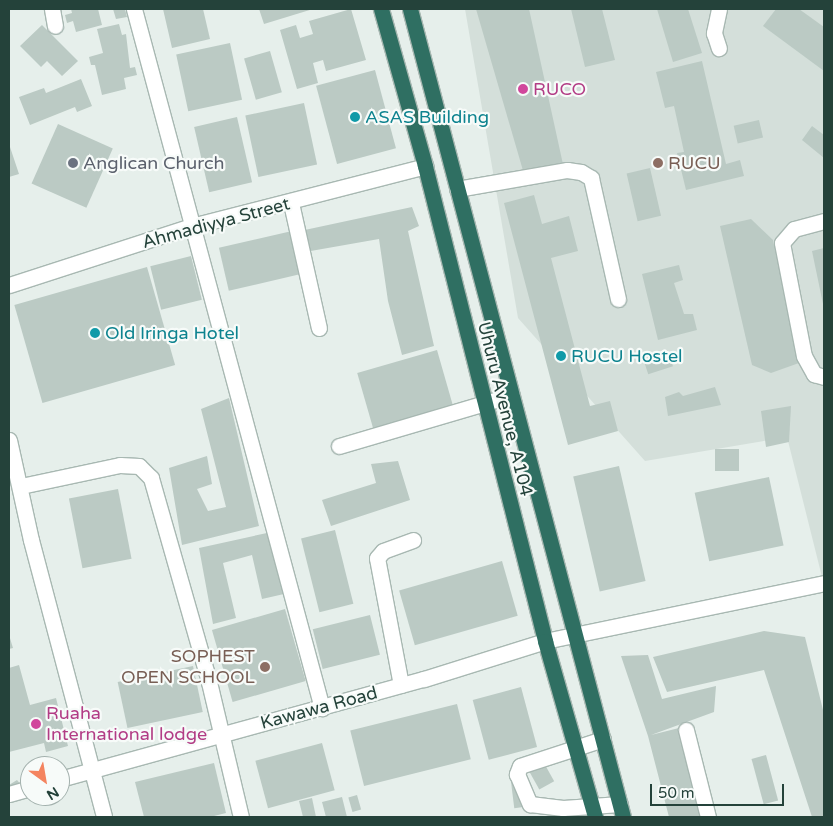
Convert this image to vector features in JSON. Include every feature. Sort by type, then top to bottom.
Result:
[{"type":"highway","name":"Uhuru Avenue, A104","points":[[381,9],[425,166],[544,641],[594,812]]},
{"type":"highway","name":"Uhuru Avenue, A104","points":[[410,9],[576,632],[621,811]]},
{"type":"street","points":[[52,9],[55,26]]},
{"type":"street","points":[[134,9],[322,708]]},
{"type":"street","points":[[718,9],[714,33],[719,48]]},
{"type":"street","name":"Ahmadiyya Street","points":[[9,285],[192,226],[291,203],[425,166]]},
{"type":"street","points":[[457,189],[567,170],[581,172],[591,178],[598,201],[618,298]]},
{"type":"street","points":[[291,203],[319,328]]},
{"type":"street","points":[[824,221],[794,229],[782,242],[804,356],[814,374],[824,377]]},
{"type":"street","points":[[339,446],[512,395]]},
{"type":"street","points":[[9,440],[22,486],[31,540],[78,711],[90,771],[104,817]]},
{"type":"street","points":[[22,486],[120,466],[139,466],[151,478],[162,507],[241,817]]},
{"type":"street","points":[[401,685],[377,558],[383,551],[413,540]]},
{"type":"street","name":"Kawawa Road","points":[[70,776],[322,708],[576,632],[824,583]]},
{"type":"street","points":[[686,730],[708,817]]},
{"type":"street","points":[[603,739],[575,746],[520,766],[517,774],[530,804],[594,812],[621,811]]},
{"type":"shaded area","name":"RUCU","points":[[465,9],[824,9],[824,585],[787,437],[645,461],[518,318]]},
{"type":"building","points":[[71,9],[98,9],[102,25],[76,32],[73,21],[67,23],[65,15],[72,13]]},
{"type":"building","points":[[113,9],[125,9],[127,17],[116,19]]},
{"type":"building","points":[[163,9],[203,9],[210,39],[172,48]]},
{"type":"building","points":[[259,9],[313,9],[264,24]]},
{"type":"building","points":[[351,9],[366,60],[326,71],[323,60],[313,63],[318,83],[297,89],[280,30],[296,25],[300,38],[313,34],[309,21]]},
{"type":"building","name":"RUCO","points":[[476,9],[529,9],[564,169],[524,174]]},
{"type":"building","points":[[571,9],[602,9],[615,60],[585,67]]},
{"type":"building","points":[[657,9],[688,9],[702,53],[673,62]]},
{"type":"building","points":[[776,9],[799,9],[824,27],[824,71],[763,26]]},
{"type":"building","points":[[119,24],[122,35],[126,34],[130,68],[135,67],[137,75],[124,78],[126,89],[102,95],[95,65],[91,65],[89,57],[103,53],[97,29]]},
{"type":"building","points":[[42,25],[78,61],[62,76],[47,61],[41,67],[20,46]]},
{"type":"building","points":[[230,43],[242,100],[188,111],[176,54]]},
{"type":"building","points":[[270,51],[282,92],[256,100],[244,58]]},
{"type":"building","points":[[702,61],[726,164],[740,160],[744,176],[686,190],[677,153],[684,152],[674,106],[665,108],[656,72]]},
{"type":"building","name":"ASAS Building","points":[[375,70],[396,148],[337,164],[316,86]]},
{"type":"building","points":[[81,79],[92,106],[77,112],[75,107],[30,125],[19,97],[44,88],[46,93]]},
{"type":"building","points":[[304,103],[317,165],[258,177],[245,115]]},
{"type":"building","points":[[237,117],[252,182],[209,192],[194,127]]},
{"type":"building","points":[[759,120],[763,138],[738,143],[734,126]]},
{"type":"building","name":"Anglican Church","points":[[58,124],[113,148],[86,208],[32,183]]},
{"type":"building","points":[[812,126],[824,135],[824,158],[802,140]]},
{"type":"building","points":[[9,144],[19,174],[9,177]]},
{"type":"building","points":[[650,168],[661,216],[638,221],[627,173]]},
{"type":"building","name":"RUCU Hostel","points":[[534,195],[542,224],[569,216],[578,251],[551,258],[590,406],[610,401],[618,431],[568,445],[504,203]]},
{"type":"building","points":[[412,207],[419,226],[408,231],[434,346],[402,355],[388,301],[379,239],[305,252],[300,231]]},
{"type":"building","points":[[751,219],[773,240],[799,363],[771,373],[752,365],[720,226]]},
{"type":"building","points":[[292,231],[302,274],[229,291],[219,248]]},
{"type":"building","points":[[824,248],[824,304],[823,304],[812,251]]},
{"type":"building","points":[[191,256],[202,300],[161,310],[150,266]]},
{"type":"building","points":[[679,265],[683,280],[674,283],[684,314],[693,314],[697,330],[658,340],[642,274]]},
{"type":"building","name":"Old Iringa Hotel","points":[[147,267],[175,365],[42,403],[14,305]]},
{"type":"building","points":[[437,350],[453,407],[373,430],[357,373]]},
{"type":"building","points":[[668,351],[673,366],[648,374],[643,359]]},
{"type":"building","points":[[715,387],[721,405],[668,416],[665,397],[679,392],[683,396]]},
{"type":"building","points":[[229,398],[259,526],[182,545],[169,468],[207,456],[212,484],[197,489],[208,511],[226,507],[201,409]]},
{"type":"building","points":[[791,406],[789,442],[766,447],[761,411]]},
{"type":"building","points":[[715,449],[739,449],[739,471],[715,471]]},
{"type":"building","points":[[398,461],[410,500],[331,526],[322,500],[376,483],[371,464]]},
{"type":"building","points":[[619,466],[646,581],[600,592],[573,477]]},
{"type":"building","points":[[769,477],[784,545],[709,561],[695,493]]},
{"type":"building","points":[[118,489],[132,559],[82,568],[69,499]]},
{"type":"building","points":[[335,530],[353,604],[319,612],[301,538]]},
{"type":"building","points":[[267,533],[284,594],[262,599],[252,555],[223,563],[236,618],[213,624],[199,548]]},
{"type":"building","points":[[502,561],[518,616],[415,645],[399,590]]},
{"type":"building","points":[[285,609],[306,681],[233,702],[212,630]]},
{"type":"building","points":[[370,615],[380,655],[323,669],[313,629]]},
{"type":"building","points":[[764,631],[805,637],[824,714],[824,817],[812,817],[764,670],[667,692],[653,657]]},
{"type":"building","points":[[9,635],[13,648],[9,649]]},
{"type":"building","points":[[648,655],[662,699],[716,686],[714,712],[651,735],[679,728],[703,817],[669,817],[648,736],[621,656]]},
{"type":"building","name":"Ruaha International lodge","points":[[19,665],[30,705],[56,698],[68,746],[46,752],[44,743],[9,752],[9,668]]},
{"type":"building","points":[[193,666],[203,712],[127,728],[118,682]]},
{"type":"building","points":[[521,687],[537,747],[489,760],[473,700]]},
{"type":"building","points":[[457,704],[471,759],[364,786],[350,731]]},
{"type":"building","points":[[322,743],[335,790],[268,808],[255,761]]},
{"type":"building","points":[[766,755],[778,800],[764,804],[752,759]]},
{"type":"building","points":[[214,763],[226,813],[210,817],[144,817],[135,782]]},
{"type":"building","points":[[544,763],[554,781],[539,790],[529,771]]},
{"type":"building","points":[[17,780],[20,787],[9,791],[9,785]]},
{"type":"building","points":[[522,781],[525,807],[514,808],[511,782]]},
{"type":"building","points":[[357,795],[361,809],[352,812],[348,797]]},
{"type":"building","points":[[342,797],[347,817],[326,817],[322,802]]},
{"type":"building","points":[[312,798],[316,817],[303,817],[299,801]]},
{"type":"place","name":"RUCO","points":[[523,89]]},
{"type":"place","name":"ASAS Building","points":[[355,117]]},
{"type":"place","name":"Anglican Church","points":[[73,163]]},
{"type":"place","name":"RUCU","points":[[658,163]]},
{"type":"place","name":"Old Iringa Hotel","points":[[95,333]]},
{"type":"place","name":"RUCU Hostel","points":[[561,356]]},
{"type":"place","name":"SOPHEST OPEN SCHOOL","points":[[265,667]]},
{"type":"place","name":"Ruaha International lodge","points":[[36,724]]}]
